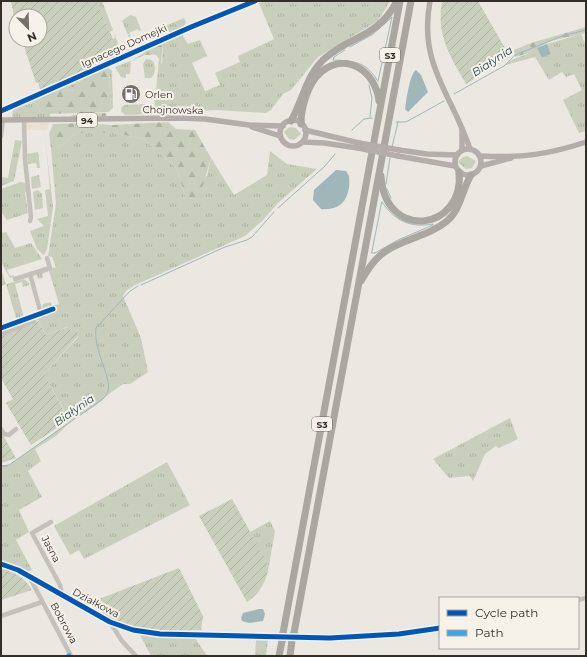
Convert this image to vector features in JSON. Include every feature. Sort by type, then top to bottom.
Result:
[{"type":"highway","name":"S3","points":[[279,656],[399,1]]},
{"type":"highway","points":[[291,121],[305,86],[319,64],[332,53],[378,27],[399,1]]},
{"type":"highway","name":"S3","points":[[290,656],[411,1]]},
{"type":"highway","points":[[303,127],[304,105],[313,82],[321,73],[336,65],[357,66],[368,74],[375,83],[380,108]]},
{"type":"highway","points":[[381,165],[383,192],[388,204],[399,215],[409,220],[421,221],[435,218],[453,204],[459,184],[457,169]]},
{"type":"highway","points":[[358,284],[374,261],[386,251],[427,233],[448,220],[459,205],[471,175]]},
{"type":"main road","points":[[430,1],[428,33],[432,62],[438,81],[462,127],[470,149]]},
{"type":"main road","name":"Chojnowska","points":[[2,121],[180,118],[218,120],[248,125],[282,126]]},
{"type":"main road","points":[[280,136],[282,126],[291,121]]},
{"type":"main road","name":"94","points":[[291,121],[303,127],[359,146]]},
{"type":"main road","name":"Chojnowska","points":[[248,125],[280,136]]},
{"type":"main road","points":[[302,142],[305,136],[303,127]]},
{"type":"main road","points":[[462,127],[462,150]]},
{"type":"main road","name":"94","points":[[280,136],[283,142],[289,146],[297,146],[302,142],[359,146],[399,153],[457,169],[464,175],[471,175]]},
{"type":"main road","points":[[481,166],[513,158],[554,152],[586,142]]},
{"type":"main road","points":[[457,169],[456,155],[462,150],[470,149],[477,152],[480,156],[481,166],[477,172],[471,175]]},
{"type":"main road","name":"94","points":[[399,153],[456,155]]},
{"type":"main road","points":[[480,156],[513,158]]},
{"type":"street","name":"Ignacego Domejki","points":[[1,111],[191,26],[255,1]]},
{"type":"street","points":[[1,136],[2,121]]},
{"type":"street","points":[[24,121],[25,159],[31,217],[30,221]]},
{"type":"street","points":[[15,279],[50,268],[47,258]]},
{"type":"street","points":[[30,274],[42,314]]},
{"type":"street","points":[[1,328],[53,309]]},
{"type":"street","points":[[1,334],[34,321]]},
{"type":"street","points":[[1,429],[4,434],[9,435],[16,429]]},
{"type":"street","name":"Jasna","points":[[51,522],[32,533],[60,585],[62,595]]},
{"type":"street","name":"Działkowa","points":[[1,564],[30,577],[110,622],[133,630],[160,634],[262,637],[373,636],[426,631],[439,628]]},
{"type":"street","name":"Bobrowa","points":[[30,577],[71,656]]},
{"type":"street","points":[[1,616],[42,602]]},
{"type":"street","points":[[110,622],[122,641],[136,656]]},
{"type":"green space","points":[[11,1],[97,1],[118,55],[40,90],[38,82],[36,83],[25,48],[48,48],[48,8],[12,8]]},
{"type":"green space","points":[[97,1],[102,1],[113,30],[110,32],[113,39],[115,38],[114,33],[119,46],[115,48]]},
{"type":"green space","points":[[264,1],[390,1],[378,21],[318,57],[291,90],[283,94],[271,110],[266,113],[217,110],[178,112],[170,115],[154,112],[159,59],[156,55],[148,55],[157,54],[160,59],[159,64],[162,63],[163,41],[181,33],[188,44],[200,40],[207,56],[192,63],[205,91],[220,85],[215,73],[240,62],[238,56],[274,39],[259,3]]},
{"type":"green space","points":[[442,1],[478,1],[510,57],[466,84],[450,54],[443,35],[441,24]]},
{"type":"green space","points":[[130,15],[136,17],[141,30],[139,31],[138,29],[129,33],[131,38],[130,40],[122,21]]},
{"type":"green space","points":[[184,18],[186,22],[184,27],[171,33],[162,29],[142,38],[140,45],[137,41],[130,41]]},
{"type":"green space","points":[[586,27],[586,33],[551,41],[529,53],[515,57],[514,50],[531,43]]},
{"type":"green space","points":[[581,34],[586,46],[586,131],[579,133],[563,100],[582,90],[574,74],[566,77],[562,72],[549,80],[535,57],[505,65],[511,60],[526,55],[537,48],[542,58],[551,54],[547,44]]},
{"type":"green space","points":[[163,41],[161,63],[159,64],[160,59],[157,54],[145,55],[143,53],[145,50]]},
{"type":"green space","points":[[144,53],[145,55],[131,61]]},
{"type":"green space","points":[[146,59],[152,60],[154,64],[155,72],[151,78],[145,78],[143,64]]},
{"type":"green space","points":[[131,61],[130,74],[126,74],[126,78],[121,77],[115,67]]},
{"type":"green space","points":[[105,68],[109,68],[112,71],[113,108],[111,110],[109,72]]},
{"type":"green space","points":[[105,68],[109,71],[111,110],[108,112],[47,114],[40,112],[36,102],[25,104],[60,89],[74,91],[71,86],[79,79]]},
{"type":"green space","points":[[102,69],[76,81],[72,87],[74,91],[60,89],[25,103],[26,105],[36,102],[40,112],[50,114],[49,119],[12,119],[13,109],[23,103]]},
{"type":"green space","points":[[145,104],[148,106],[148,110],[145,114],[125,115],[121,111],[122,107],[125,105]]},
{"type":"green space","points":[[105,113],[107,115],[105,116],[74,117],[71,115]]},
{"type":"green space","points":[[168,122],[176,129],[195,130],[211,158],[201,192],[193,203],[186,199],[177,169],[144,139],[113,133],[76,133],[58,148],[51,148],[49,134],[53,124],[85,123],[111,125]]},
{"type":"green space","points":[[288,128],[296,128],[301,134],[294,140],[289,139],[284,132]]},
{"type":"green space","points":[[76,133],[113,133],[144,139],[177,169],[186,199],[207,176],[211,158],[234,195],[267,175],[270,151],[287,164],[317,169],[278,203],[264,219],[245,236],[135,285],[126,291],[123,296],[141,338],[148,372],[130,384],[123,384],[95,406],[71,421],[56,436],[35,449],[41,461],[28,471],[42,497],[19,510],[29,532],[16,540],[32,570],[27,572],[1,561],[1,466],[9,465],[70,421],[44,374],[78,337],[77,329],[72,332],[67,327],[46,335],[37,319],[41,315],[57,309],[56,306],[45,310],[42,307],[43,304],[51,302],[52,306],[59,304],[49,271],[42,274],[43,278],[38,279],[36,274],[56,267],[52,257],[48,256],[56,204],[51,148],[58,148]]},
{"type":"green space","points":[[45,137],[53,207],[47,249],[44,255],[37,249],[30,231],[44,226],[37,219],[48,216],[45,190],[50,189]]},
{"type":"green space","points":[[15,140],[22,141],[14,181],[1,186],[1,177],[8,178]]},
{"type":"green space","points":[[38,152],[40,168],[37,168],[36,163],[28,164],[27,154]]},
{"type":"green space","points":[[467,156],[476,161],[472,168],[466,169],[458,162],[463,157]]},
{"type":"green space","points":[[39,175],[41,187],[32,189],[31,177]]},
{"type":"green space","points":[[21,182],[25,183],[27,189],[25,193],[28,213],[7,220],[2,213],[1,189]]},
{"type":"green space","points":[[38,190],[42,194],[43,208],[35,210],[33,192]]},
{"type":"green space","points":[[6,232],[15,248],[31,243],[42,259],[7,270],[10,276],[14,275],[14,277],[10,278],[1,262],[1,233]]},
{"type":"green space","points":[[1,269],[6,284],[1,286]]},
{"type":"green space","points":[[24,279],[29,283],[29,285],[23,287],[22,282],[15,284],[24,318],[16,321],[6,284]]},
{"type":"green space","points":[[38,321],[46,335],[68,327],[72,332],[77,329],[78,336],[44,374],[69,420],[31,445],[6,403],[13,399],[1,378],[1,335]]},
{"type":"green space","points":[[510,418],[518,439],[499,448],[496,446],[485,454],[473,481],[470,476],[449,478],[433,459]]},
{"type":"green space","points":[[1,432],[16,458],[1,463]]},
{"type":"green space","points":[[167,462],[190,505],[84,559],[79,550],[70,555],[54,526]]},
{"type":"green space","points":[[232,499],[269,566],[262,587],[256,595],[247,602],[199,516]]},
{"type":"green space","points":[[270,521],[275,531],[269,566],[250,532]]},
{"type":"green space","points":[[1,567],[19,576],[32,590],[1,600]]},
{"type":"green space","points":[[179,568],[203,616],[201,630],[150,630],[124,625],[112,621],[102,615],[94,601]]},
{"type":"green space","points":[[139,633],[163,637],[195,638],[207,656],[151,656]]},
{"type":"green space","points":[[256,640],[268,640],[266,656],[255,656]]},
{"type":"shaded area","points":[[24,121],[49,121],[47,130],[24,130]]},
{"type":"water","points":[[547,44],[551,54],[542,58],[537,48]]},
{"type":"water","points":[[416,70],[421,75],[428,92],[408,112],[405,109],[407,94],[412,76]]},
{"type":"water","points":[[336,170],[346,171],[349,176],[349,190],[347,196],[340,205],[335,208],[321,209],[313,200],[314,190]]},
{"type":"water","points":[[263,609],[265,614],[263,621],[249,623],[242,621],[241,618],[243,613]]},
{"type":"waterway","points":[[350,47],[373,34],[392,17],[378,81]]},
{"type":"waterway","name":"Białynia","points":[[454,94],[504,66],[515,55],[562,36],[586,30]]},
{"type":"waterway","points":[[345,50],[334,57],[333,60],[358,63],[368,69],[377,80]]},
{"type":"waterway","points":[[369,85],[372,98],[370,117]]},
{"type":"waterway","name":"Białynia","points":[[396,122],[406,122],[444,101]]},
{"type":"waterway","name":"Białynia","points":[[352,130],[364,119],[372,118]]},
{"type":"waterway","points":[[392,147],[398,122]]},
{"type":"waterway","name":"Białynia","points":[[278,208],[324,167],[335,154]]},
{"type":"waterway","points":[[386,184],[390,158]]},
{"type":"waterway","points":[[387,189],[391,198]]},
{"type":"waterway","points":[[382,202],[392,214],[404,222],[417,225],[433,225],[398,240],[375,253],[372,253],[382,202]]},
{"type":"waterway","name":"Białynia","points":[[141,285],[225,247],[247,240],[252,237],[274,212]]},
{"type":"waterway","name":"Białynia","points":[[1,466],[9,465],[103,399],[107,394],[109,385],[97,345],[96,328],[129,292],[138,286]]},
{"type":"marked path","points":[[67,656],[71,655]]},
{"type":"cycle path","points":[[1,111],[191,27],[255,1]]},
{"type":"cycle path","points":[[1,328],[53,309]]},
{"type":"cycle path","points":[[1,564],[18,570],[110,622],[133,630],[160,634],[330,638],[399,634],[439,628]]},
{"type":"place","name":"Orlen","points":[[131,94]]}]
